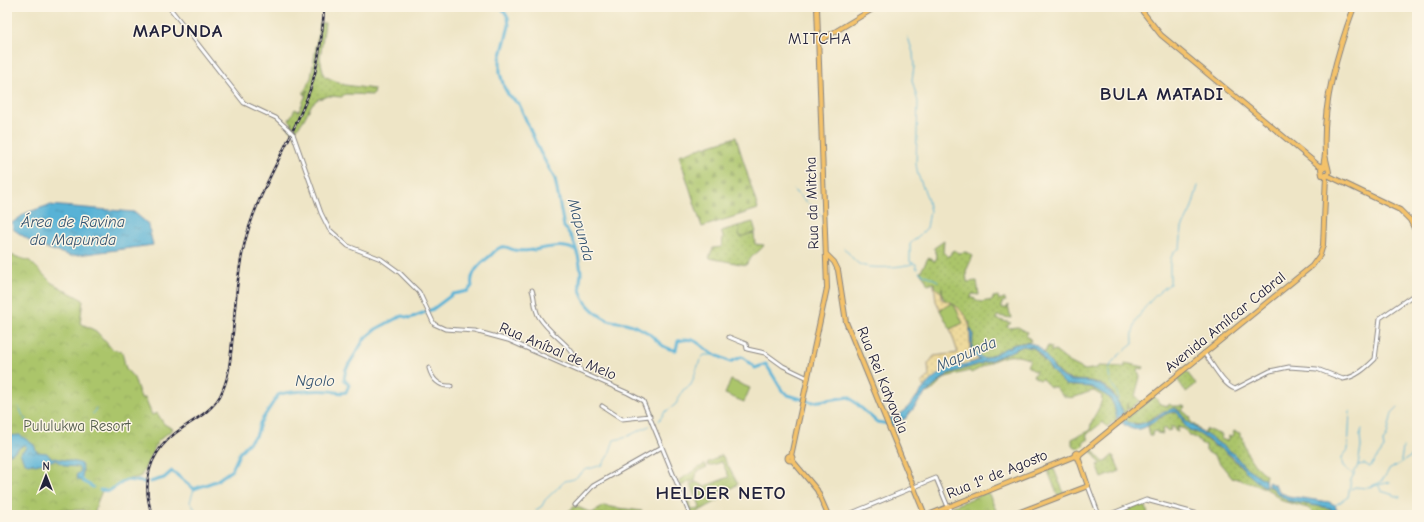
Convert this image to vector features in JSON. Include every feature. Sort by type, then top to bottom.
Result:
[{"type":"main road","name":"Rua da Mitcha","points":[[817,7],[827,292],[791,458],[817,490],[828,515]]},
{"type":"main road","points":[[818,42],[876,7]]},
{"type":"main road","points":[[1139,7],[1160,35],[1324,170],[1400,210],[1410,220],[1417,234]]},
{"type":"main road","name":"Avenida Amílcar Cabral","points":[[1078,455],[1308,267],[1316,258],[1322,241],[1328,107],[1333,74],[1354,7]]},
{"type":"main road","name":"Rua Rei Katyavala","points":[[826,254],[834,262],[838,270],[844,318],[926,515]]},
{"type":"main road","points":[[1012,515],[1088,486],[1078,455]]},
{"type":"main road","name":"Rua 1º de Agosto","points":[[926,515],[1078,455]]},
{"type":"street","name":"Rua Aníbal de Melo","points":[[169,7],[244,103],[276,118],[293,134],[321,212],[329,229],[348,246],[381,259],[399,272],[419,292],[434,324],[439,328],[475,331],[498,337],[640,399],[650,416],[690,515]]},
{"type":"street","points":[[532,290],[539,317],[558,339],[572,350],[577,357],[581,372]]},
{"type":"street","points":[[1204,353],[1224,380],[1235,389],[1270,371],[1289,367],[1317,369],[1343,379],[1348,378],[1359,373],[1375,358],[1380,318],[1415,294],[1417,290]]},
{"type":"street","points":[[729,337],[746,344],[747,349],[765,353],[783,366],[808,378]]},
{"type":"street","points":[[429,368],[433,378],[439,384],[451,386]]},
{"type":"street","points":[[602,406],[622,420],[650,416]]},
{"type":"street","points":[[575,505],[593,486],[662,447]]},
{"type":"street","points":[[847,515],[936,478],[952,515]]},
{"type":"street","points":[[1088,486],[1098,515]]},
{"type":"street","points":[[1108,515],[1146,500],[1202,515]]},
{"type":"green space","points":[[320,23],[325,23],[320,58],[324,76],[345,85],[374,89],[373,95],[345,94],[342,97],[329,96],[318,99],[312,104],[303,121],[294,132],[289,128],[292,123],[289,120],[295,109],[299,111],[308,90],[305,95],[303,94],[311,78]]},
{"type":"green space","points":[[736,137],[758,209],[702,227],[679,155]]},
{"type":"green space","points":[[753,222],[756,232],[740,237],[738,226]]},
{"type":"green space","points":[[738,226],[740,236],[754,233],[755,244],[764,245],[746,265],[709,258],[713,248],[722,247],[723,237],[721,231]]},
{"type":"green space","points":[[944,241],[943,252],[948,257],[954,250],[959,253],[966,252],[973,256],[966,271],[967,282],[977,281],[979,295],[972,294],[971,297],[981,302],[993,300],[993,297],[998,296],[999,300],[1004,298],[1006,301],[1002,302],[1002,308],[1007,308],[1008,305],[1011,318],[997,316],[996,319],[1011,323],[1007,326],[1009,328],[1018,327],[1027,332],[1026,335],[1031,340],[1030,342],[1015,344],[984,359],[972,350],[973,333],[970,328],[970,323],[943,298],[942,288],[942,293],[935,288],[934,283],[928,285],[923,275],[920,273],[928,258],[935,261],[937,257],[934,248]]},
{"type":"green space","name":"Pululukwa Resort","points":[[7,254],[30,261],[52,283],[83,300],[80,323],[96,331],[112,349],[122,352],[126,369],[134,378],[141,398],[145,398],[152,415],[157,413],[164,424],[173,429],[158,441],[141,476],[125,480],[109,491],[102,491],[94,515],[83,510],[46,510],[40,515],[7,515]]},
{"type":"green space","points":[[953,303],[963,323],[950,329],[940,310]]},
{"type":"green space","points":[[1023,346],[1034,348],[1042,359],[1071,386],[1085,386],[1104,393],[1109,397],[1117,413],[1116,420],[1107,427],[1103,422],[1086,435],[1089,439],[1084,442],[1083,446],[1079,449],[1072,445],[1072,439],[1090,430],[1092,421],[1102,401],[1102,396],[1094,391],[1069,398],[1064,396],[1056,387],[1050,387],[1042,379],[1040,380],[1033,376],[1037,370],[1034,371],[1027,366],[1030,360],[1021,357],[1005,356],[971,373],[969,371],[946,377],[934,389],[924,395],[948,374],[989,361]]},
{"type":"green space","points":[[1048,346],[1051,347],[1051,352],[1054,350],[1069,362],[1085,370],[1097,368],[1098,366],[1125,367],[1125,363],[1144,367],[1143,369],[1139,368],[1138,371],[1140,377],[1135,396],[1140,401],[1128,410],[1128,403],[1126,412],[1122,415],[1123,411],[1118,401],[1104,386],[1091,381],[1072,380],[1060,374],[1044,354]]},
{"type":"green space","points":[[1186,371],[1196,384],[1186,392],[1177,379]]},
{"type":"green space","points":[[731,380],[750,388],[744,402],[725,394]]},
{"type":"green space","points":[[1154,396],[1160,404],[1185,407],[1182,410],[1191,418],[1190,421],[1204,433],[1206,429],[1222,435],[1221,439],[1227,441],[1229,436],[1232,436],[1234,431],[1240,433],[1240,437],[1243,437],[1245,448],[1253,463],[1266,475],[1265,480],[1245,467],[1233,453],[1186,421],[1178,409],[1162,412],[1142,424],[1128,423],[1125,419]]},
{"type":"green space","points":[[1169,412],[1178,413],[1186,427],[1192,432],[1198,433],[1214,446],[1222,449],[1253,478],[1264,486],[1273,488],[1283,497],[1291,500],[1330,508],[1335,515],[1315,515],[1308,508],[1282,501],[1272,492],[1262,487],[1234,478],[1233,479],[1214,456],[1206,451],[1206,446],[1200,444],[1201,442],[1192,436],[1189,436],[1185,429],[1177,427],[1178,431],[1175,431],[1174,427],[1171,427],[1171,430],[1167,431],[1166,428],[1162,430],[1163,434],[1157,433],[1157,431],[1153,432],[1152,436],[1150,436],[1148,426]]},
{"type":"green space","points":[[1092,449],[1104,463],[1113,455],[1120,471],[1102,478],[1097,465],[1101,464],[1091,451]]},
{"type":"green space","points":[[722,455],[738,484],[730,489],[728,486],[715,494],[719,500],[692,515],[682,492],[686,492],[692,510],[699,509],[700,506],[692,487],[690,486],[696,482],[704,486],[704,488],[729,477],[722,462],[709,466],[707,463]]},
{"type":"green space","points":[[705,464],[707,467],[697,472],[695,481],[687,482],[686,484],[680,486],[679,480]]},
{"type":"green space","points":[[1053,467],[1064,493],[1058,496],[1047,469]]},
{"type":"green space","points":[[988,492],[998,515],[956,515],[951,507]]},
{"type":"green space","points":[[1145,503],[1148,515],[1120,515],[1119,512]]},
{"type":"green space","points":[[575,506],[592,513],[603,506],[642,511],[641,515],[567,515],[566,513]]},
{"type":"sand","points":[[934,285],[942,293],[941,299],[953,303],[940,310],[936,301]]},
{"type":"sand","points":[[953,303],[966,316],[970,328],[970,350],[980,359],[962,367],[951,368],[925,388],[922,383],[929,376],[928,364],[934,356],[958,353],[950,329],[962,323]]},
{"type":"water","name":"Área de Ravina da Mapunda","points":[[49,205],[134,212],[148,224],[153,245],[71,256],[36,245],[13,229],[12,223],[26,213]]},
{"type":"water","points":[[970,328],[973,333],[972,350],[984,359],[1007,347],[1020,343],[1033,344],[1041,349],[1055,369],[1063,377],[1091,382],[1103,386],[1112,394],[1120,405],[1123,411],[1122,415],[1117,419],[1114,406],[1110,398],[1092,387],[1066,385],[1053,372],[1034,348],[1023,346],[989,361],[948,374],[924,395],[906,418],[890,427],[887,419],[902,412],[909,406],[932,379],[949,369],[980,360],[971,353]]},
{"type":"water","points":[[1175,408],[1182,414],[1186,421],[1233,453],[1245,467],[1265,480],[1266,487],[1254,479],[1233,457],[1202,436],[1187,428],[1180,415],[1176,412],[1163,416],[1144,428],[1130,428],[1122,423],[1125,419],[1130,423],[1143,423]]},
{"type":"water","points":[[20,435],[34,445],[37,452],[47,453],[50,457],[80,463],[83,468],[82,481],[78,480],[76,475],[81,471],[78,467],[66,466],[55,460],[35,465],[24,462],[20,453],[26,448],[25,444],[11,454],[7,454],[7,436]]},
{"type":"water","points":[[1268,482],[1275,485],[1280,492],[1288,496],[1329,502],[1335,505],[1338,515],[1335,515],[1330,508],[1288,501],[1273,488],[1268,486]]},
{"type":"waterway","name":"Mapunda","points":[[501,7],[508,17],[509,26],[500,59],[500,73],[504,87],[509,96],[519,104],[540,152],[555,179],[564,227],[571,236],[578,254],[581,272],[581,292],[589,306],[606,319],[631,324],[643,330],[666,348],[676,350],[678,341],[688,339],[697,342],[709,352],[730,362],[741,357],[755,368],[766,364],[783,392],[788,395],[812,402],[849,397],[877,422],[889,424]]},
{"type":"waterway","points":[[908,37],[913,53],[914,67],[912,80],[918,102],[916,164],[918,175],[927,197],[930,211],[927,228],[910,244],[910,262],[916,264],[917,269]]},
{"type":"waterway","points":[[1117,401],[1118,397],[1110,379],[1110,367],[1117,357],[1133,344],[1133,330],[1143,309],[1159,292],[1170,284],[1171,258],[1176,250],[1180,248],[1182,228],[1191,210],[1198,186]]},
{"type":"waterway","points":[[793,190],[807,202]]},
{"type":"waterway","points":[[809,204],[822,217]]},
{"type":"waterway","name":"Ngolo","points":[[150,482],[164,478],[172,471],[194,489],[216,481],[232,470],[240,452],[257,434],[260,423],[278,395],[304,391],[346,392],[349,385],[344,379],[346,369],[365,338],[376,329],[397,318],[402,316],[410,318],[433,309],[453,294],[468,291],[472,286],[472,277],[476,269],[498,248],[505,247],[514,250],[529,251],[560,246],[575,250]]},
{"type":"waterway","points":[[844,248],[859,264],[864,266],[885,267],[912,264]]},
{"type":"waterway","points":[[919,272],[938,281]]},
{"type":"waterway","points":[[659,421],[664,413],[676,404],[683,390],[691,385],[700,360],[704,355],[717,355]]},
{"type":"waterway","points":[[19,407],[23,416]]},
{"type":"waterway","points":[[1334,506],[1348,497],[1351,480],[1358,465],[1365,464],[1370,467],[1384,448],[1383,442],[1387,435],[1392,413],[1398,407]]},
{"type":"waterway","points":[[93,414],[96,408]]},
{"type":"waterway","points":[[1350,411],[1348,450],[1342,457],[1342,462],[1343,466],[1354,475]]},
{"type":"waterway","points":[[536,510],[542,506],[545,500],[565,481],[574,479],[585,470],[602,465],[609,454],[614,440],[624,438],[649,426]]},
{"type":"waterway","points":[[1358,465],[1361,447],[1360,435],[1362,429]]},
{"type":"waterway","points":[[1401,461],[1403,448]]},
{"type":"waterway","points":[[1367,488],[1381,482],[1389,470],[1415,454]]},
{"type":"waterway","name":"Ngolo","points":[[80,477],[84,482],[93,487]]},
{"type":"waterway","name":"Ngolo","points":[[100,490],[109,491],[126,480],[144,482]]},
{"type":"waterway","points":[[1370,487],[1390,482]]},
{"type":"waterway","points":[[1379,486],[1381,491],[1400,497]]},
{"type":"waterway","points":[[1351,489],[1355,487],[1366,488]]},
{"type":"waterway","points":[[194,489],[190,502],[199,515]]},
{"type":"railway","points":[[152,515],[147,488],[148,476],[156,454],[163,444],[173,435],[213,405],[223,390],[230,364],[237,284],[243,250],[264,189],[293,130],[310,90],[320,49],[324,7]]},
{"type":"district","name":"MAPUNDA","points":[[178,31]]},
{"type":"district","name":"MITCHA","points":[[820,39]]},
{"type":"district","name":"BULA MATADI","points":[[1162,94]]},
{"type":"district","name":"HELDER NETO","points":[[721,493]]}]
